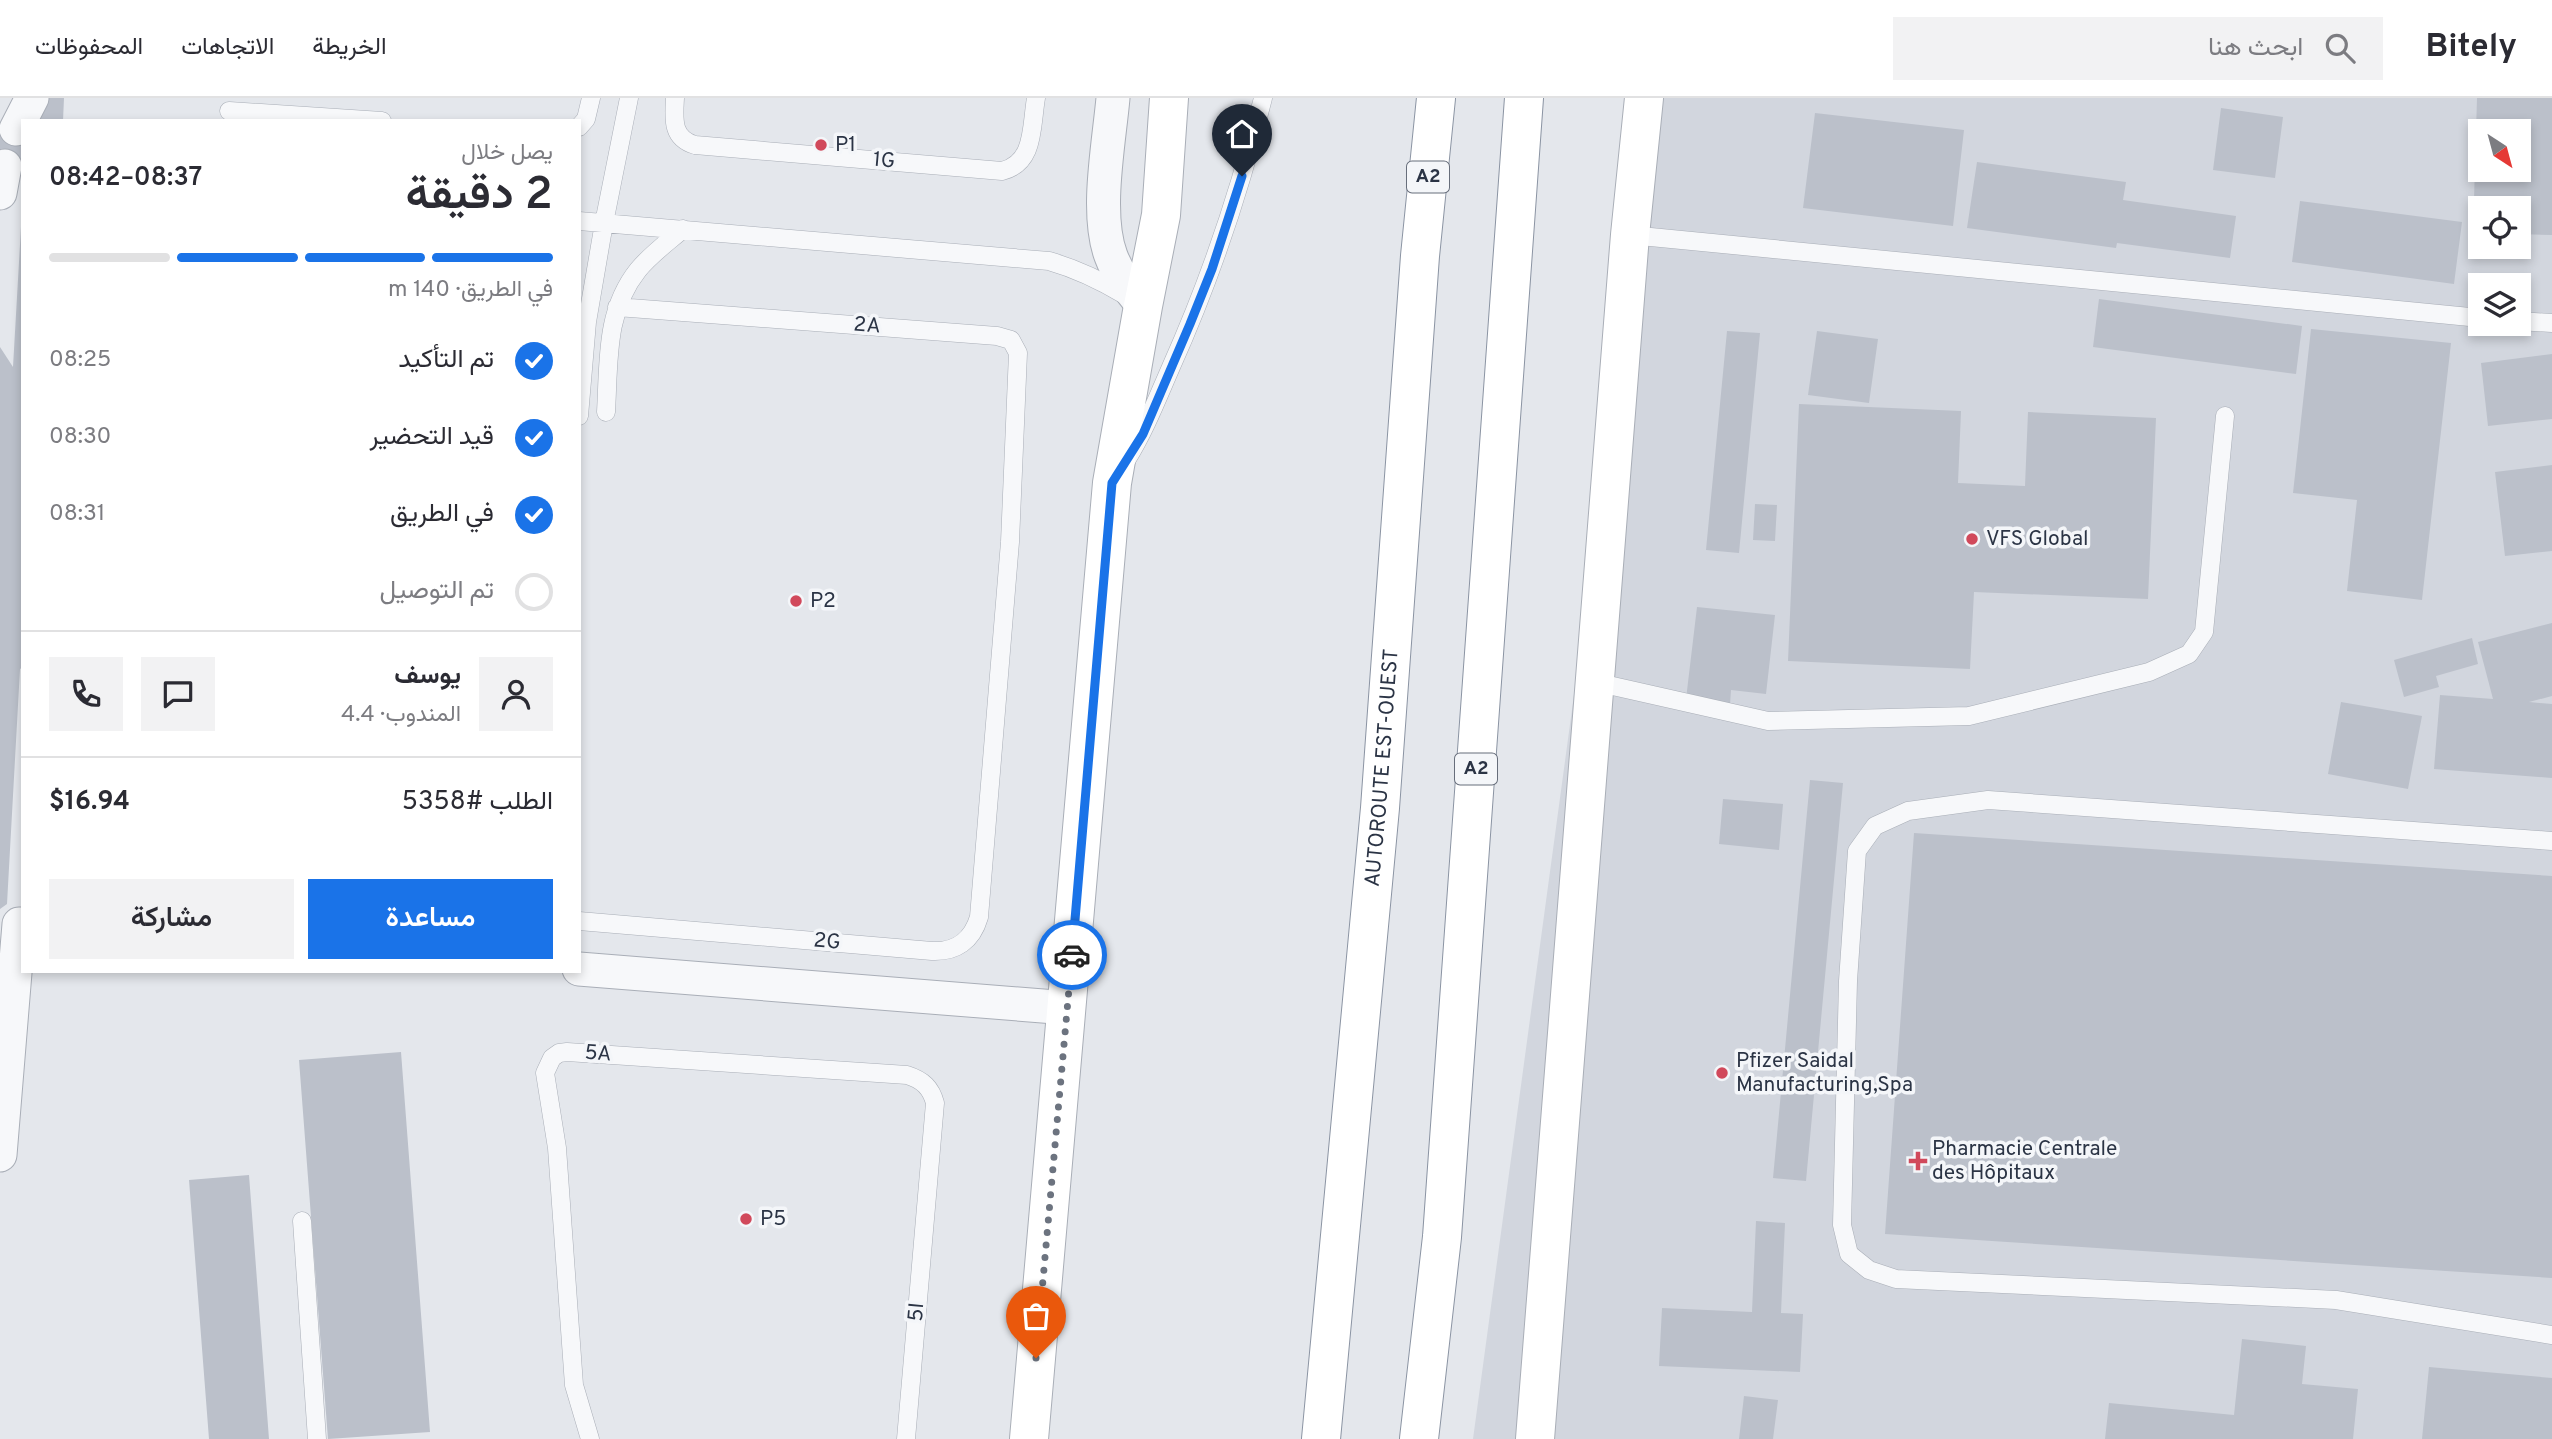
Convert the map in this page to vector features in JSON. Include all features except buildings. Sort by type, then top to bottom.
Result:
[{"type":"main road","points":[[1029,1439],[1112,483],[1161,215],[1169,98]]},
{"type":"main road","name":"AUTOROUTE EST-OUEST","points":[[1321,1439],[1380,808],[1420,256],[1436,98]]},
{"type":"main road","name":"A2","points":[[1419,1439],[1442,1237],[1524,98]]},
{"type":"main road","points":[[1535,1439],[1630,235],[1644,98]]},
{"type":"street","points":[[21,119],[32,98]]},
{"type":"street","points":[[1113,98],[1104,223],[1110,254],[1123,282],[1143,306]]},
{"type":"street","points":[[16,129],[21,119]]},
{"type":"street","points":[[0,1155],[14,923]]},
{"type":"street","points":[[581,969],[1068,1008]]},
{"type":"lane","points":[[581,125],[586,119],[591,98]]},
{"type":"lane","points":[[581,392],[587,322],[629,98]]},
{"type":"lane","name":"1G","points":[[675,98],[674,124],[677,132],[681,138],[695,145],[1002,171],[1021,162],[1027,153],[1036,98]]},
{"type":"lane","points":[[1112,483],[1143,434],[1212,269],[1248,157],[1263,98]]},
{"type":"lane","points":[[229,110],[354,119]]},
{"type":"lane","points":[[581,220],[1049,261],[1101,280],[1143,306]]},
{"type":"lane","points":[[606,412],[611,326],[617,307],[640,267],[683,229]]},
{"type":"lane","points":[[1630,235],[2468,317]]},
{"type":"lane","name":"2A","points":[[617,307],[1004,337],[1010,340],[1018,353],[1009,555],[986,839]]},
{"type":"lane","points":[[2531,322],[2552,323]]},
{"type":"lane","points":[[1595,682],[1768,721],[1969,716],[2149,672],[2189,654],[2204,632],[2225,416]]},
{"type":"lane","points":[[2552,841],[1989,800],[1908,811],[1875,826],[1857,851],[1848,981],[1842,1225],[1849,1254],[1869,1270],[1896,1279],[2336,1300],[2552,1335]]},
{"type":"lane","name":"2G","points":[[581,921],[944,952],[957,948],[975,930],[979,917],[986,839]]},
{"type":"lane","name":"5A","points":[[590,1439],[574,1385],[557,1148],[545,1073],[552,1058],[567,1052],[907,1075],[917,1078],[932,1093],[935,1103],[928,1185]]},
{"type":"lane","name":"5I","points":[[906,1439],[928,1185]]},
{"type":"lane","points":[[302,1221],[317,1439]]},
{"type":"shaded area","points":[[1655,98],[2552,98],[2552,1439],[1473,1439]]},
{"type":"way so far","points":[[1036,1358],[1072,955]]},
{"type":"place","name":"P1","points":[[821,145]]},
{"type":"place","name":"VFS Global","points":[[1972,539]]},
{"type":"place","name":"P2","points":[[796,601]]},
{"type":"place","name":"Pfizer Saidal Manufacturing,Spa","points":[[1722,1073]]},
{"type":"place","name":"Pharmacie Centrale des Hôpitaux","points":[[1918,1161]]},
{"type":"place","name":"P5","points":[[746,1219]]},
{"type":"route","points":[[1072,955],[1112,483],[1143,434],[1190,324],[1212,269],[1242,176]]}]
